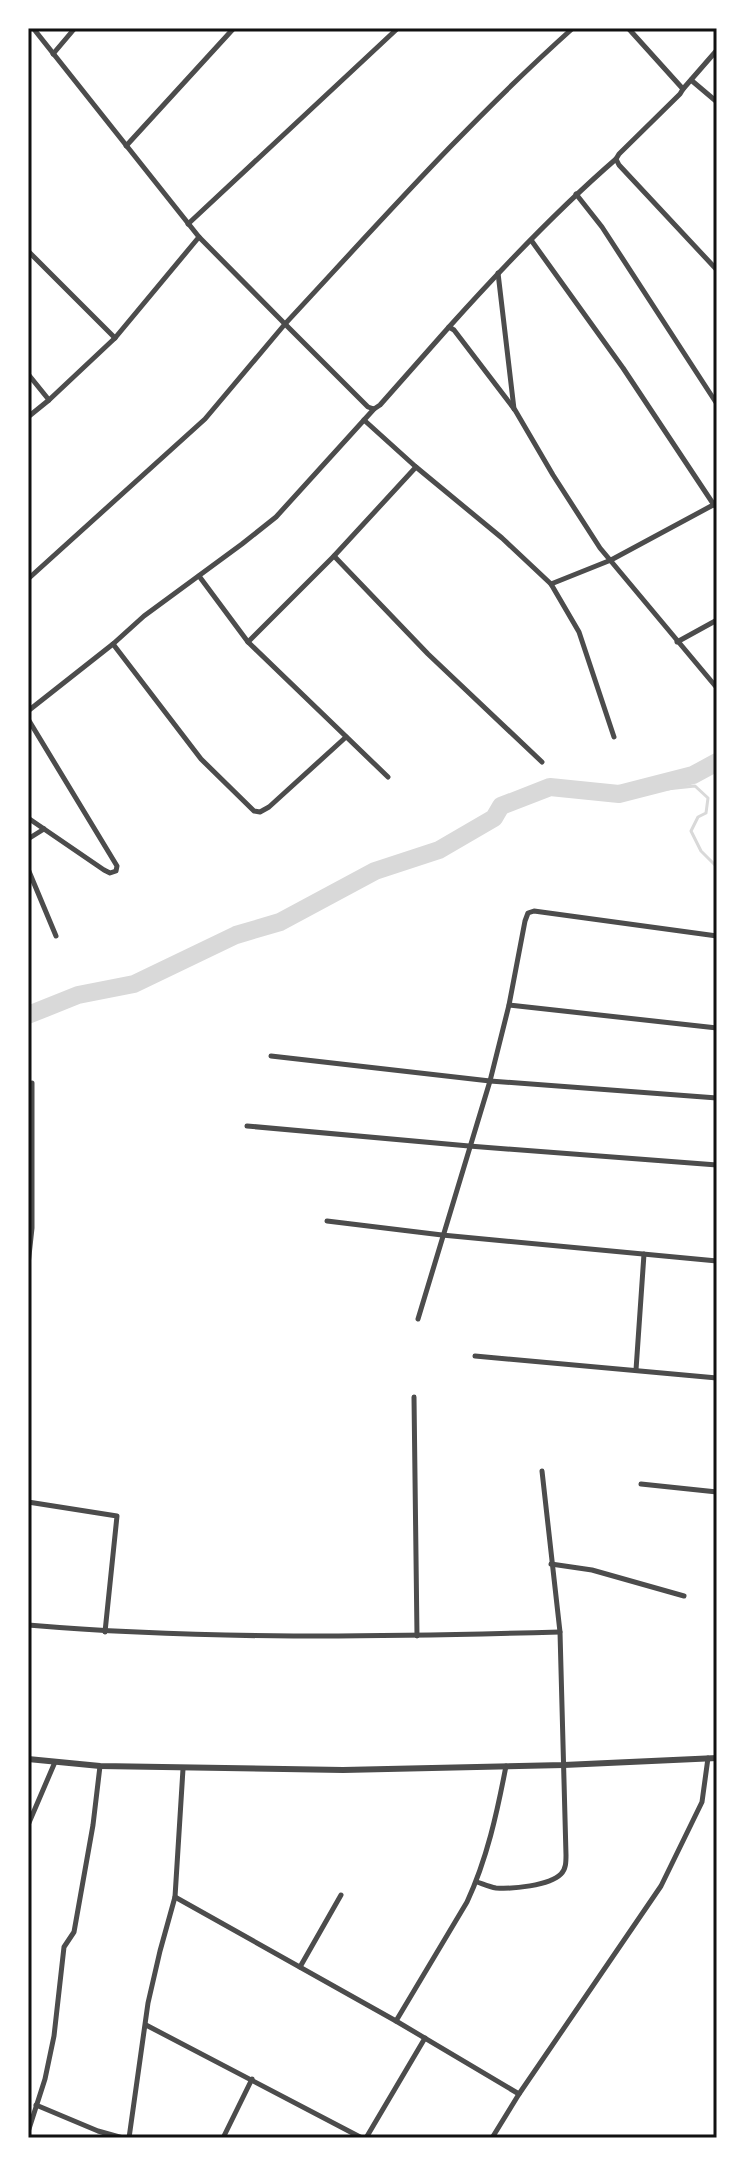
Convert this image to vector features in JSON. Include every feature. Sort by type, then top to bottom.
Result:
[{"type":"street","points":[[33,28],[199,237],[368,407],[374,409]]},
{"type":"street","points":[[53,54],[75,28]]},
{"type":"street","points":[[126,146],[234,28]]},
{"type":"street","points":[[188,224],[398,28]]},
{"type":"street","points":[[28,579],[205,419],[285,324],[484,113],[573,28]]},
{"type":"street","points":[[628,28],[683,89]]},
{"type":"street","points":[[28,711],[144,616],[276,517],[498,273],[680,94],[717,50]]},
{"type":"street","points":[[691,80],[717,102]]},
{"type":"street","points":[[616,159],[717,270]]},
{"type":"street","points":[[576,194],[602,227],[717,404]]},
{"type":"street","points":[[28,417],[115,338],[199,237]]},
{"type":"street","points":[[531,240],[716,504],[611,560],[551,584]]},
{"type":"street","points":[[29,254],[115,338]]},
{"type":"street","points":[[498,273],[515,410]]},
{"type":"street","points":[[449,327],[515,410],[600,548],[717,688]]},
{"type":"street","points":[[28,374],[49,400]]},
{"type":"street","points":[[364,420],[551,584],[579,632],[614,737]]},
{"type":"street","points":[[248,642],[334,556],[416,467]]},
{"type":"street","points":[[334,556],[428,654],[542,762]]},
{"type":"street","points":[[199,576],[248,642],[388,777]]},
{"type":"street","points":[[677,642],[717,620]]},
{"type":"street","points":[[113,644],[201,759],[254,811],[260,812],[269,807],[346,737]]},
{"type":"street","points":[[28,719],[117,866],[116,871],[110,873],[104,870],[28,818]]},
{"type":"street","points":[[28,839],[44,829]]},
{"type":"street","points":[[28,869],[56,936]]},
{"type":"street","points":[[418,1319],[490,1081],[528,913],[534,911],[717,936]]},
{"type":"street","points":[[509,1005],[717,1028]]},
{"type":"street","points":[[271,1056],[490,1081],[717,1098]]},
{"type":"street","points":[[28,1265],[32,1228],[32,1083]]},
{"type":"street","points":[[247,1126],[717,1165]]},
{"type":"street","points":[[327,1221],[717,1261]]},
{"type":"street","points":[[636,1370],[644,1254]]},
{"type":"street","points":[[475,1356],[717,1378]]},
{"type":"street","points":[[414,1397],[417,1636]]},
{"type":"street","points":[[477,1882],[493,1888],[520,1887],[559,1876],[565,1868],[560,1632],[542,1471]]},
{"type":"street","points":[[641,1484],[717,1492]]},
{"type":"street","points":[[28,1502],[117,1516],[105,1632]]},
{"type":"street","points":[[551,1564],[592,1570],[684,1596]]},
{"type":"street","points":[[28,1625],[105,1632],[262,1637],[560,1632]]},
{"type":"street","points":[[492,2138],[661,1886],[702,1802],[708,1758]]},
{"type":"street","points":[[28,1759],[183,1769],[343,1770],[717,1758]]},
{"type":"street","points":[[28,1825],[55,1762]]},
{"type":"street","points":[[396,2021],[477,1882],[493,1830],[507,1765]]},
{"type":"street","points":[[28,2132],[45,2079],[54,2036],[64,1947],[74,1932],[82,1893],[100,1766]]},
{"type":"street","points":[[129,2138],[160,1951],[175,1897],[183,1769]]},
{"type":"street","points":[[300,1967],[341,1895]]},
{"type":"street","points":[[175,1897],[519,2094]]},
{"type":"street","points":[[146,2025],[364,2138],[425,2038]]},
{"type":"street","points":[[223,2138],[252,2079]]},
{"type":"street","points":[[36,2105],[123,2138]]},
{"type":"waterway","points":[[28,1015],[78,995],[134,984],[236,935],[280,922],[375,871],[439,850],[494,818],[501,806],[550,787],[619,794],[693,775],[717,762]]},
{"type":"waterway","points":[[619,794],[695,786],[708,798],[706,813],[698,817],[691,831],[701,851],[717,867]]}]
